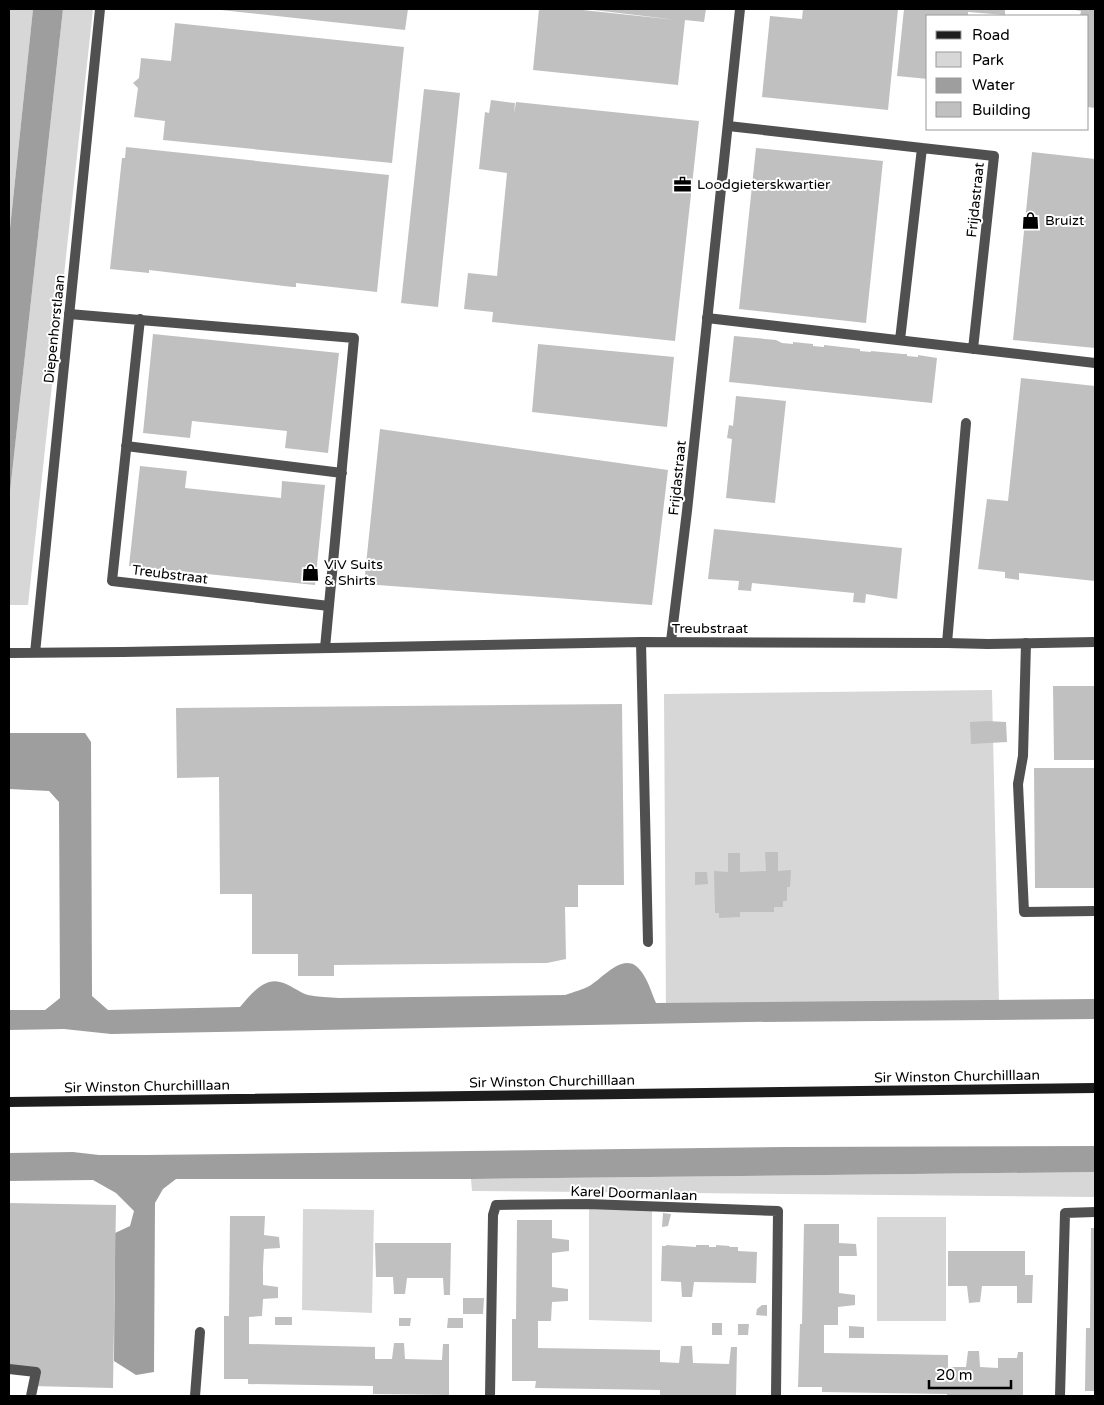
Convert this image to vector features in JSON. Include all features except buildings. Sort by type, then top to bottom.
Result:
[{"type":"street","name":"Diepenhorstlaan","points":[[35,653],[100,9]]},
{"type":"street","name":"Frijdastraat","points":[[671,642],[708,318],[740,9]]},
{"type":"street","name":"Frijdastraat","points":[[728,126],[994,156],[973,349]]},
{"type":"street","points":[[900,340],[922,148]]},
{"type":"street","points":[[69,314],[354,338],[325,648]]},
{"type":"street","points":[[708,318],[1095,363]]},
{"type":"street","name":"Treubstraat","points":[[140,320],[112,581],[329,606]]},
{"type":"street","points":[[947,643],[966,423]]},
{"type":"street","points":[[126,446],[342,473]]},
{"type":"street","points":[[641,642],[648,942]]},
{"type":"street","name":"Treubstraat","points":[[9,653],[641,642],[988,644],[1095,642]]},
{"type":"street","points":[[1026,643],[1023,756],[1018,784],[1024,912],[1095,911]]},
{"type":"street","name":"Sir Winston Churchilllaan","points":[[9,1102],[1095,1088]]},
{"type":"street","name":"Karel Doormanlaan","points":[[490,1396],[493,1215],[496,1205],[588,1204],[778,1211],[776,1396]]},
{"type":"street","points":[[1060,1396],[1065,1212],[1095,1212]]},
{"type":"street","points":[[195,1396],[200,1332]]},
{"type":"street","points":[[9,1369],[36,1372],[31,1396]]},
{"type":"green space","points":[[9,9],[33,9],[9,238]]},
{"type":"green space","points":[[63,9],[93,9],[28,605],[9,605],[9,501]]},
{"type":"green space","points":[[992,690],[999,1003],[666,1011],[664,694]]},
{"type":"green space","points":[[1095,1172],[1095,1197],[472,1191],[471,1179]]},
{"type":"green space","points":[[589,1207],[652,1208],[652,1322],[589,1320]]},
{"type":"green space","points":[[303,1209],[374,1210],[372,1313],[302,1310]]},
{"type":"green space","points":[[877,1217],[946,1217],[946,1321],[877,1321]]},
{"type":"water","points":[[33,9],[63,9],[9,501],[9,238]]},
{"type":"water","points":[[9,733],[85,733],[91,742],[92,996],[108,1010],[240,1007],[257,988],[274,981],[284,983],[308,995],[339,998],[565,995],[588,987],[610,970],[623,963],[630,963],[643,974],[656,1003],[1095,999],[1095,1019],[748,1022],[111,1034],[64,1029],[9,1030],[9,1010],[45,1010],[60,998],[59,802],[49,791],[9,789]]},
{"type":"water","points":[[1095,1146],[1095,1172],[471,1179],[176,1179],[163,1189],[155,1203],[154,1372],[136,1375],[114,1361],[115,1233],[130,1226],[134,1211],[116,1193],[93,1180],[9,1181],[9,1153],[73,1152],[99,1155],[146,1155],[788,1147]]},
{"type":"place","name":"Loodgieterskwartier","points":[[683,184]]},
{"type":"place","name":"Bruizt","points":[[1031,220]]},
{"type":"place","name":"ViV Suits & Shirts","points":[[310,572]]}]
